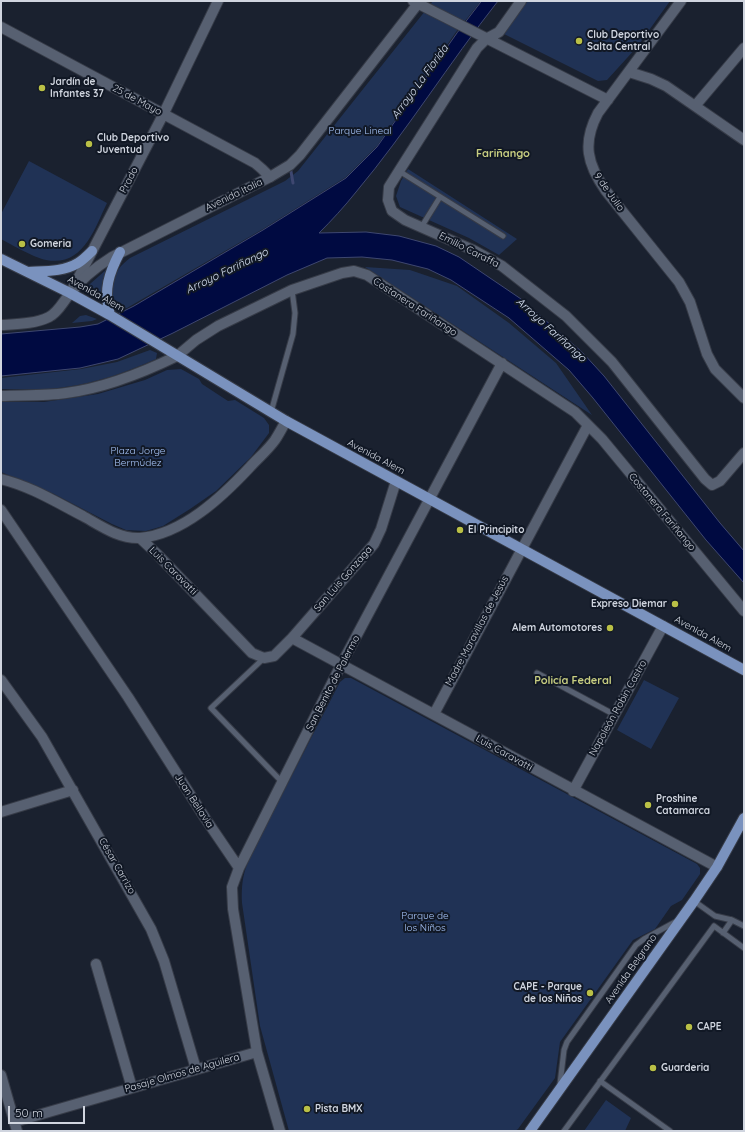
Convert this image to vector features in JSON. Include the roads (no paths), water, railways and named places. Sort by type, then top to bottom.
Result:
[{"type":"main road","points":[[27,272],[68,268],[79,262],[92,251]]},
{"type":"main road","points":[[110,315],[106,303],[106,290],[111,271],[120,252]]},
{"type":"main road","name":"Avenida Alem","points":[[1,258],[110,315],[286,422],[744,670]]},
{"type":"main road","name":"Avenida Belgrano","points":[[530,1130],[694,901],[716,867],[744,818]]},
{"type":"street","name":"Prado","points":[[70,293],[164,115],[218,1]]},
{"type":"street","name":"Emilio Caraffa","points":[[520,1],[499,32],[486,39],[477,48],[398,171],[389,187],[388,200],[392,211],[405,220],[422,226],[473,250],[502,266],[566,316],[612,362],[680,448],[712,485],[720,481],[744,452]]},
{"type":"street","name":"9 de Julio","points":[[681,1],[598,113],[592,124],[588,157],[596,176],[679,282],[690,302],[706,354],[715,369],[744,398]]},
{"type":"street","points":[[417,2],[486,39],[608,100]]},
{"type":"street","name":"Avenida Italia","points":[[1,325],[25,323],[51,316],[59,309],[70,293],[98,266],[120,252],[270,177],[290,165],[417,2]]},
{"type":"street","name":"25 de Mayo","points":[[1,27],[255,163],[270,177]]},
{"type":"street","points":[[695,106],[744,48]]},
{"type":"street","points":[[629,72],[651,79],[666,86],[744,140]]},
{"type":"street","name":"Costanera Fariñango","points":[[1,396],[66,393],[97,387],[141,373],[177,356],[196,340],[218,326],[292,290],[342,273],[354,271],[367,275],[575,412],[602,439],[744,611]]},
{"type":"street","name":"San Benito de Palermo","points":[[239,868],[341,665],[502,363]]},
{"type":"street","points":[[140,538],[165,532],[187,522],[207,508],[229,490],[265,452],[286,422]]},
{"type":"street","name":"Madre Maravillas de Jesús","points":[[434,714],[521,548],[588,425]]},
{"type":"street","name":"Luis Caravatti","points":[[1,479],[14,482],[43,495],[114,533],[130,539],[140,538],[252,653],[264,658]]},
{"type":"street","name":"San Luis Gonzaga","points":[[264,658],[274,656],[292,638],[364,558],[374,544],[381,529],[396,481]]},
{"type":"street","name":"Juan Bellavia","points":[[1,510],[123,691],[239,868]]},
{"type":"street","name":"Napoleón Robin Castro","points":[[573,791],[664,626]]},
{"type":"street","name":"Luis Caravatti","points":[[292,638],[716,867]]},
{"type":"street","name":"César Carrizo","points":[[1,680],[42,737],[151,929],[164,961],[196,1069]]},
{"type":"street","points":[[1,812],[73,790]]},
{"type":"street","points":[[239,868],[232,887],[233,909],[257,1052],[280,1131]]},
{"type":"street","points":[[96,964],[132,1088]]},
{"type":"street","name":"Pasaje Olmos de Aguilera","points":[[16,1126],[132,1088],[257,1052]]},
{"type":"street","points":[[1,1075],[16,1126]]},
{"type":"lane","points":[[398,171],[503,236]]},
{"type":"lane","points":[[422,226],[440,197]]},
{"type":"lane","points":[[270,413],[293,334],[295,313],[292,290]]},
{"type":"lane","points":[[264,658],[211,708],[282,783]]},
{"type":"lane","points":[[537,672],[615,715]]},
{"type":"lane","points":[[694,901],[715,916],[732,920],[744,926]]},
{"type":"lane","points":[[560,1090],[564,1050],[567,1042],[636,945],[682,918]]},
{"type":"lane","points":[[723,933],[732,920]]},
{"type":"lane","points":[[564,1131],[714,926],[744,948]]},
{"type":"lane","points":[[600,1081],[670,1131]]},
{"type":"water","name":"Arroyo Fariñango","points":[[482,1],[498,1],[462,48],[375,169],[319,233],[366,232],[399,236],[436,246],[459,257],[521,299],[582,352],[604,376],[720,523],[744,551],[744,583],[706,540],[569,370],[509,318],[451,280],[428,269],[392,260],[362,257],[327,258],[287,275],[118,359],[80,368],[1,376],[1,334],[98,324],[134,306],[263,230],[346,178],[377,147],[457,33]]},
{"type":"waterway","points":[[290,166],[293,183]]},
{"type":"place","name":"Club Deportivo Salta Central","points":[[579,41]]},
{"type":"place","name":"Jardín de Infantes 37","points":[[42,88]]},
{"type":"place","name":"Club Deportivo Juventud","points":[[89,144]]},
{"type":"place","name":"Gomeria","points":[[22,244]]},
{"type":"place","name":"El Principito","points":[[460,530]]},
{"type":"place","name":"Expreso Diemar","points":[[675,604]]},
{"type":"place","name":"Alem Automotores","points":[[610,628]]},
{"type":"place","name":"Proshine Catamarca","points":[[648,805]]},
{"type":"place","name":"CAPE - Parque de los Niños","points":[[590,993]]},
{"type":"place","name":"CAPE","points":[[689,1027]]},
{"type":"place","name":"Guarderia","points":[[653,1068]]},
{"type":"place","name":"Pista BMX","points":[[307,1109]]},
{"type":"district","name":"Fariñango","points":[[503,154]]},
{"type":"district","name":"Policía Federal","points":[[573,681]]},
{"type":"water label","name":"Arroyo La Florida","points":[[420,82]]},
{"type":"park label","name":"Parque Lineal","points":[[360,131]]},
{"type":"park label","name":"Plaza Jorge Bermúdez","points":[[138,456]]},
{"type":"park label","name":"Parque de los Niños","points":[[425,922]]}]
